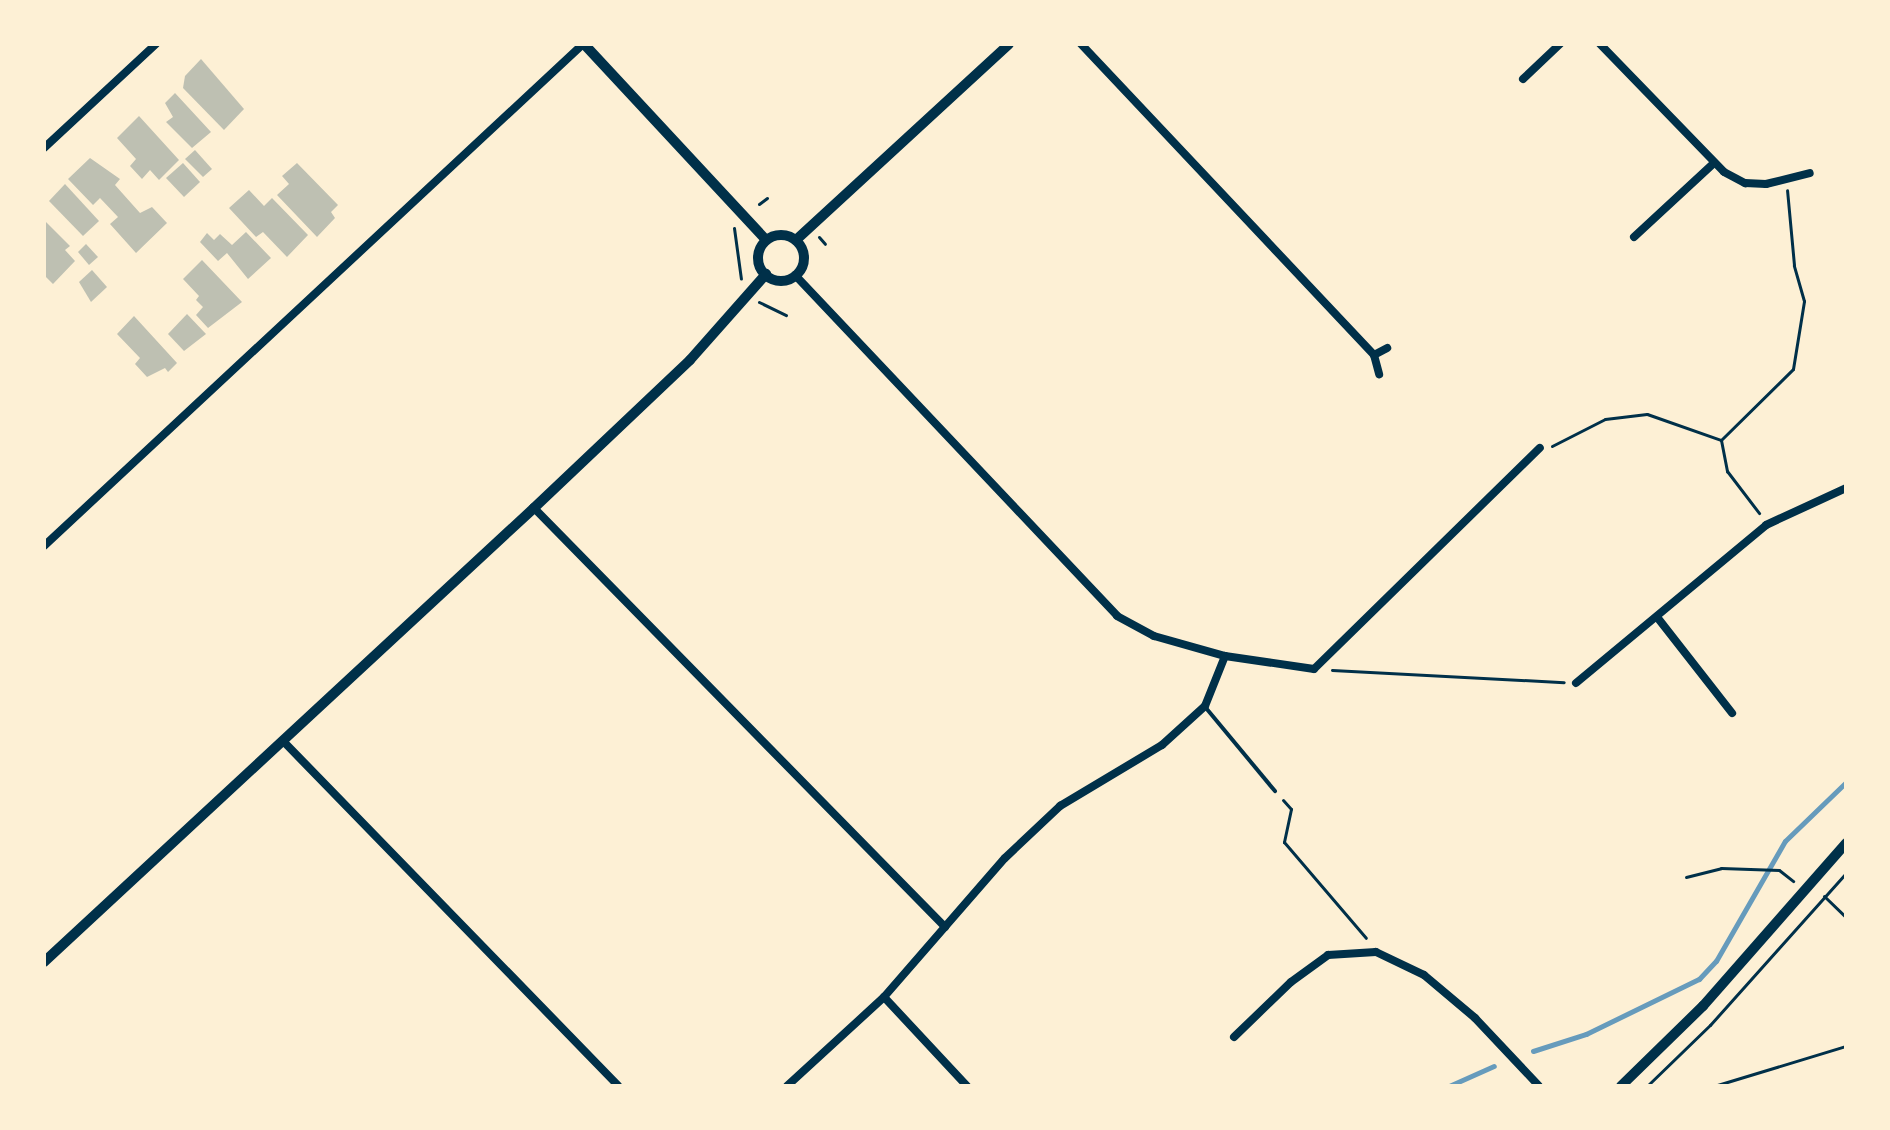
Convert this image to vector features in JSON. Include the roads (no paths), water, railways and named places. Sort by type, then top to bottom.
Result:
[{"type":"street","points":[[44,148],[156,44]]},
{"type":"street","points":[[44,546],[583,44],[766,240]]},
{"type":"street","points":[[796,240],[1009,44]]},
{"type":"street","points":[[1081,44],[1374,355],[1379,374]]},
{"type":"street","points":[[1523,79],[1560,44]]},
{"type":"street","points":[[1600,44],[1714,163],[1745,183],[1766,184],[1810,173]]},
{"type":"street","points":[[1634,237],[1714,163]]},
{"type":"street","points":[[784,235],[796,240],[804,262],[795,275],[784,280],[766,274],[759,254],[766,240],[784,235]]},
{"type":"street","points":[[44,962],[285,743],[690,360],[766,274]]},
{"type":"street","points":[[795,275],[1117,616],[1154,636],[1225,656],[1314,669],[1540,448]]},
{"type":"street","points":[[1374,355],[1387,348]]},
{"type":"street","points":[[1576,683],[1768,523],[1846,488]]},
{"type":"street","points":[[534,508],[945,927]]},
{"type":"street","points":[[1657,617],[1732,713]]},
{"type":"street","points":[[787,1086],[884,997],[945,927],[1060,806],[1162,745],[1205,706],[1225,656]]},
{"type":"street","points":[[285,743],[618,1086]]},
{"type":"street","points":[[1621,1086],[1703,1006],[1846,843]]},
{"type":"street","points":[[1234,1037],[1291,982],[1328,955],[1376,952],[1424,975],[1475,1018],[1539,1086]]},
{"type":"street","points":[[884,997],[967,1086]]},
{"type":"lane","points":[[1205,706],[1275,791]]},
{"type":"waterway","points":[[1533,1051],[1586,1034],[1699,979],[1716,961],[1785,841],[1846,782]]},
{"type":"waterway","points":[[1449,1086],[1494,1066]]}]
